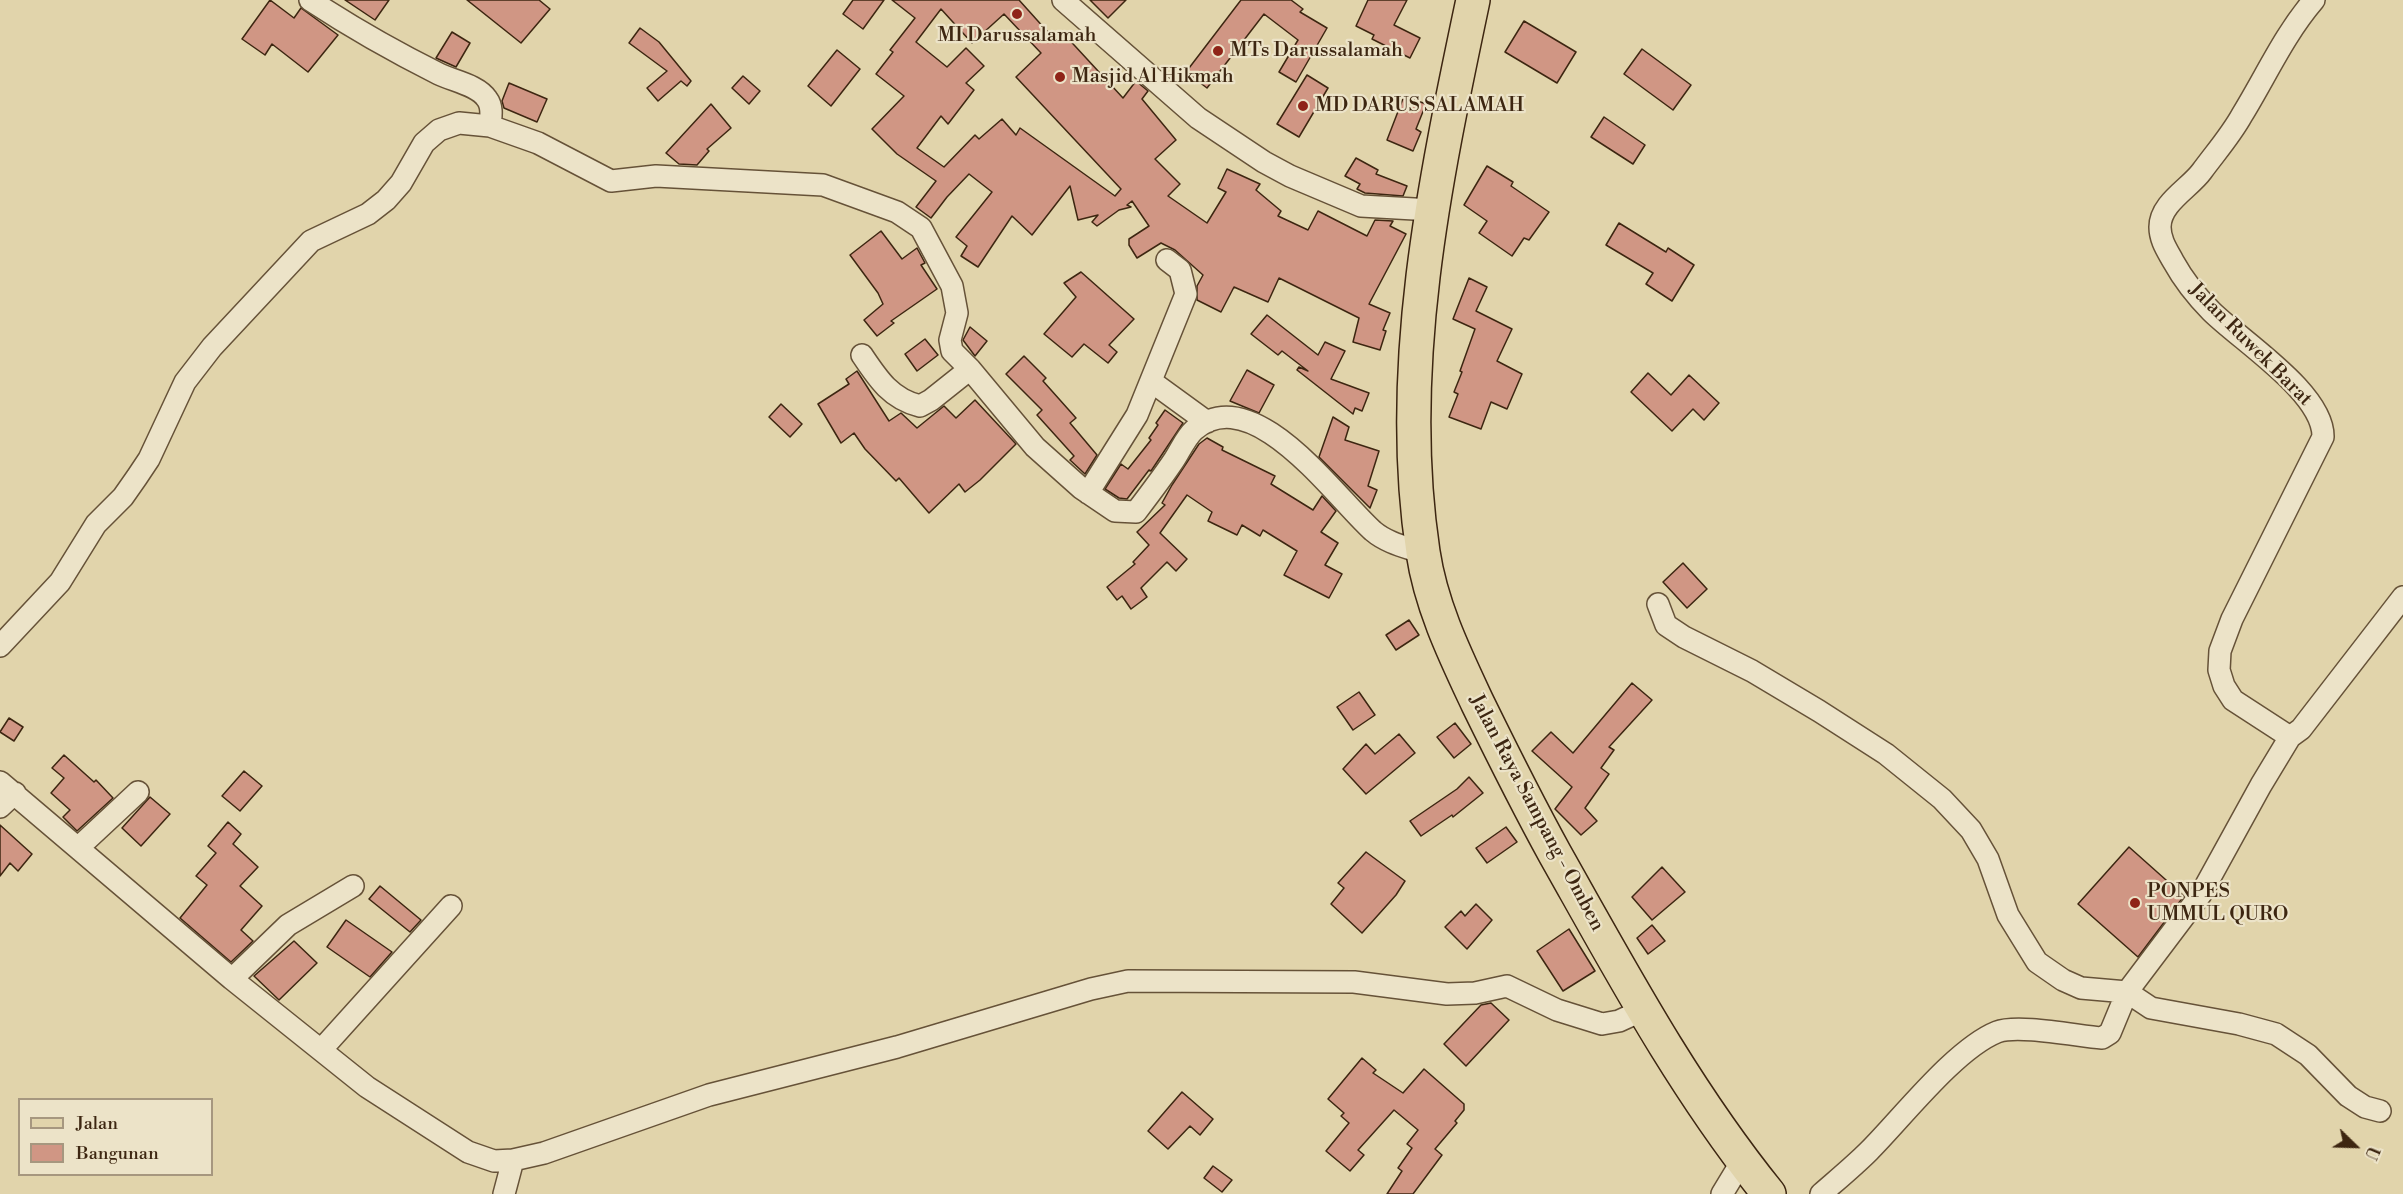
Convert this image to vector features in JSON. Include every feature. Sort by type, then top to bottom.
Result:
[{"type":"main road","name":"Jalan Raya Sampang - Omben","points":[[1473,0],[1432,210],[1420,321],[1414,407],[1416,494],[1428,580],[1455,656],[1512,776],[1642,1010],[1742,1161],[1769,1194]]},
{"type":"street","points":[[310,0],[343,22],[440,74],[480,92],[489,100],[492,112],[490,126]]},
{"type":"street","points":[[1063,0],[1198,118],[1264,162],[1290,176],[1361,206],[1432,210]]},
{"type":"street","name":"Jalan Ruwek Barat","points":[[2290,737],[2233,700],[2223,686],[2218,670],[2220,651],[2232,619],[2323,437],[2323,424],[2320,416],[2291,382],[2211,311],[2189,284],[2163,244],[2160,226],[2169,205],[2199,175],[2241,117],[2288,35],[2314,0]]},
{"type":"street","points":[[0,645],[60,582],[96,524],[123,497],[149,459],[185,382],[212,347],[311,241],[368,214],[386,200],[401,183],[424,143],[439,130],[459,123],[490,126],[538,143],[611,181],[656,176],[823,186],[897,212],[921,228],[952,286],[957,314],[950,340],[952,351],[970,369],[1035,447],[1088,493],[1114,511],[1136,512],[1194,430],[1217,416],[1239,417],[1263,428],[1285,444],[1374,532],[1393,543],[1423,553]]},
{"type":"street","points":[[1088,493],[1137,415],[1186,294],[1180,270],[1167,260]]},
{"type":"street","points":[[862,355],[878,379],[896,398],[920,406],[970,369]]},
{"type":"street","points":[[1152,382],[1207,422]]},
{"type":"street","points":[[1821,1194],[1868,1152],[1925,1091],[1967,1052],[1997,1032],[2020,1029],[2102,1038],[2110,1033],[2123,999],[2201,894],[2290,737],[2301,729],[2403,597]]},
{"type":"street","points":[[1658,604],[1666,625],[1683,637],[1752,671],[1819,711],[1886,754],[1942,799],[1971,830],[1988,859],[2008,915],[2037,962],[2063,980],[2081,988],[2151,1008],[2239,1024],[2276,1034],[2308,1055],[2348,1096],[2365,1107],[2380,1111]]},
{"type":"street","points":[[79,847],[138,792]]},
{"type":"street","points":[[5,794],[79,847],[232,979],[367,1087],[468,1152],[484,1159],[513,1160],[579,1143],[709,1095],[897,1047],[1091,989],[1128,981],[1354,982],[1447,994],[1475,993],[1508,986],[1557,1010],[1602,1024],[1619,1021],[1642,1010]]},
{"type":"street","points":[[232,979],[288,925],[353,886]]},
{"type":"street","points":[[321,1050],[451,906]]},
{"type":"street","points":[[504,1194],[513,1160]]},
{"type":"street","points":[[1722,1194],[1742,1161]]},
{"type":"building","points":[[270,0],[294,18],[301,8],[338,35],[308,72],[272,44],[265,55],[242,39]]},
{"type":"building","points":[[345,0],[389,0],[375,20]]},
{"type":"building","points":[[467,0],[539,0],[550,9],[521,43]]},
{"type":"building","points":[[853,0],[884,0],[863,29],[843,14]]},
{"type":"building","points":[[892,0],[1019,0],[1055,40],[1063,33],[1123,98],[1136,81],[1148,91],[1142,99],[1176,140],[1155,159],[1180,184],[1168,196],[1207,223],[1226,192],[1218,188],[1227,169],[1260,184],[1256,190],[1281,211],[1278,216],[1308,230],[1318,211],[1367,236],[1375,220],[1393,221],[1390,226],[1406,234],[1369,304],[1390,313],[1383,330],[1386,331],[1380,350],[1353,342],[1359,318],[1279,278],[1268,302],[1234,287],[1221,312],[1197,300],[1197,286],[1203,275],[1175,250],[1161,243],[1137,258],[1129,245],[1129,239],[1149,226],[1132,201],[1127,205],[1131,207],[1119,210],[1097,226],[1092,222],[1098,215],[1078,220],[1070,186],[1032,235],[1012,216],[978,267],[961,256],[967,246],[956,237],[992,192],[969,174],[931,218],[916,207],[936,181],[897,154],[872,129],[904,96],[876,74],[893,52],[890,50],[915,18]],"holes":[[[941,9],[972,43],[1004,14],[1041,53],[1016,77],[1121,189],[1115,196],[1020,128],[1016,135],[1002,119],[979,139],[975,135],[944,167],[917,148],[941,116],[948,124],[974,90],[966,83],[984,66],[966,48],[947,67],[916,42]]]},
{"type":"building","points":[[1090,0],[1126,0],[1108,18]]},
{"type":"building","name":"MTs Darussalamah","points":[[1241,0],[1291,0],[1303,9],[1300,12],[1327,28],[1296,82],[1279,72],[1298,40],[1264,14],[1207,88],[1186,72]]},
{"type":"building","points":[[1368,0],[1407,0],[1394,25],[1420,38],[1410,58],[1372,39],[1374,35],[1356,26]]},
{"type":"building","points":[[1524,21],[1576,52],[1557,83],[1505,52]]},
{"type":"building","points":[[640,28],[659,42],[691,81],[687,86],[681,81],[658,101],[647,88],[667,71],[629,43]]},
{"type":"building","points":[[452,32],[470,43],[456,67],[436,58]]},
{"type":"building","points":[[1642,49],[1691,85],[1673,110],[1624,74]]},
{"type":"building","points":[[837,50],[860,69],[831,106],[808,86]]},
{"type":"building","name":"MD DARUS SALAMAH","points":[[1307,75],[1328,88],[1299,137],[1277,124]]},
{"type":"building","points":[[743,76],[760,91],[749,104],[732,88]]},
{"type":"building","points":[[509,83],[547,99],[537,122],[504,108],[502,101]]},
{"type":"building","points":[[1404,96],[1426,104],[1416,129],[1421,132],[1413,151],[1387,140]]},
{"type":"building","points":[[711,104],[731,128],[707,149],[709,151],[697,165],[679,164],[666,153]]},
{"type":"building","points":[[1604,117],[1645,145],[1633,164],[1591,137]]},
{"type":"building","points":[[1356,158],[1378,170],[1376,174],[1407,186],[1403,196],[1365,193],[1357,189],[1360,184],[1345,176]]},
{"type":"building","points":[[1487,166],[1513,182],[1511,186],[1549,212],[1529,240],[1524,238],[1512,256],[1479,233],[1487,221],[1464,205]]},
{"type":"building","points":[[1619,223],[1666,252],[1668,248],[1694,265],[1672,301],[1646,284],[1653,273],[1606,245]]},
{"type":"building","points":[[881,231],[902,259],[917,248],[925,263],[921,265],[937,289],[891,321],[894,323],[877,336],[864,320],[883,304],[878,293],[850,255]]},
{"type":"building","points":[[1081,272],[1134,319],[1109,345],[1117,352],[1108,363],[1084,344],[1072,357],[1044,334],[1076,297],[1064,283]]},
{"type":"building","points":[[1469,278],[1487,287],[1476,311],[1512,329],[1497,361],[1522,374],[1507,409],[1491,402],[1481,429],[1449,417],[1458,394],[1454,392],[1462,372],[1460,371],[1475,329],[1453,319]]},
{"type":"building","points":[[1267,315],[1318,355],[1325,342],[1345,351],[1331,379],[1369,393],[1362,411],[1355,408],[1353,414],[1297,370],[1299,367],[1308,371],[1282,351],[1278,355],[1251,334]]},
{"type":"building","points":[[970,327],[987,341],[975,356],[963,340]]},
{"type":"building","points":[[925,339],[938,355],[917,371],[905,354]]},
{"type":"building","points":[[1024,356],[1046,378],[1043,381],[1076,418],[1070,423],[1097,455],[1085,474],[1070,460],[1074,456],[1037,415],[1042,410],[1006,374]]},
{"type":"building","points":[[1247,370],[1274,385],[1259,413],[1230,401]]},
{"type":"building","points":[[857,371],[889,421],[901,413],[917,428],[944,406],[956,418],[975,400],[1016,444],[965,492],[959,484],[929,513],[899,478],[896,481],[865,449],[854,433],[841,443],[818,404],[849,384],[846,379]]},
{"type":"building","points":[[1648,373],[1671,395],[1689,375],[1719,403],[1704,420],[1693,409],[1672,431],[1631,392]]},
{"type":"building","points":[[781,404],[802,424],[790,437],[769,417]]},
{"type":"building","points":[[1165,410],[1183,423],[1151,471],[1149,470],[1127,499],[1119,498],[1105,489],[1121,464],[1128,469],[1151,440],[1149,438],[1158,425],[1156,423]]},
{"type":"building","points":[[1333,417],[1349,427],[1345,440],[1379,451],[1368,486],[1377,490],[1370,508],[1319,457]]},
{"type":"building","points":[[1207,438],[1223,447],[1222,450],[1275,476],[1271,484],[1313,510],[1322,496],[1336,511],[1321,532],[1338,543],[1325,565],[1342,574],[1329,598],[1284,575],[1297,551],[1263,530],[1260,536],[1242,525],[1237,535],[1208,521],[1212,512],[1187,495],[1160,533],[1187,559],[1176,571],[1167,562],[1141,588],[1147,597],[1131,609],[1122,596],[1117,600],[1107,587],[1135,564],[1133,562],[1149,545],[1137,532],[1165,505],[1162,503],[1172,485],[1199,444]]},
{"type":"building","points":[[1683,563],[1707,589],[1687,608],[1663,582]]},
{"type":"building","points":[[1409,620],[1419,635],[1396,650],[1386,635]]},
{"type":"building","points":[[1632,683],[1652,700],[1609,747],[1614,750],[1601,768],[1609,774],[1585,808],[1597,821],[1581,835],[1555,809],[1572,787],[1532,751],[1551,732],[1573,753]]},
{"type":"building","points":[[1359,692],[1375,715],[1353,730],[1337,707]]},
{"type":"building","points":[[9,718],[23,727],[14,741],[0,732]]},
{"type":"building","points":[[1455,723],[1471,744],[1454,758],[1437,737]]},
{"type":"building","points":[[1399,734],[1415,753],[1366,794],[1343,769],[1366,744],[1375,754]]},
{"type":"building","points":[[64,755],[94,782],[96,780],[113,798],[77,831],[63,817],[70,810],[51,793],[64,778],[52,768]]},
{"type":"building","points":[[244,771],[262,786],[240,811],[222,796]]},
{"type":"building","points":[[1469,777],[1483,793],[1453,817],[1452,815],[1421,836],[1410,821],[1457,789]]},
{"type":"building","points":[[150,797],[170,814],[141,846],[122,828]]},
{"type":"building","points":[[228,822],[241,834],[233,844],[258,867],[240,886],[262,906],[241,930],[253,941],[231,962],[180,918],[207,885],[196,876],[216,853],[208,846]]},
{"type":"building","points":[[0,825],[32,854],[18,871],[10,863],[0,876]]},
{"type":"building","points":[[1506,827],[1517,842],[1487,863],[1476,848]]},
{"type":"building","name":"PONPES UMMUL QURO","points":[[2129,847],[2184,896],[2138,957],[2078,904]]},
{"type":"building","points":[[1366,852],[1405,881],[1396,895],[1362,933],[1331,904],[1344,888],[1338,883]]},
{"type":"building","points":[[1662,867],[1685,892],[1652,920],[1632,897]]},
{"type":"building","points":[[380,886],[421,920],[410,932],[369,899]]},
{"type":"building","points":[[1476,904],[1492,920],[1467,949],[1445,927],[1461,911],[1465,916]]},
{"type":"building","points":[[346,920],[392,952],[370,977],[327,947]]},
{"type":"building","points":[[1652,925],[1665,941],[1648,954],[1637,938]]},
{"type":"building","points":[[1569,929],[1595,971],[1563,991],[1537,951]]},
{"type":"building","points":[[294,941],[317,963],[279,1000],[254,976]]},
{"type":"building","points":[[1491,1003],[1509,1020],[1466,1066],[1444,1044],[1481,1005]]},
{"type":"building","points":[[1362,1058],[1376,1070],[1373,1073],[1403,1093],[1424,1069],[1464,1104],[1464,1110],[1455,1121],[1457,1123],[1435,1149],[1442,1155],[1413,1194],[1387,1194],[1402,1171],[1398,1168],[1412,1148],[1407,1144],[1418,1130],[1394,1110],[1358,1150],[1364,1155],[1350,1171],[1326,1151],[1349,1123],[1341,1116],[1344,1113],[1328,1099]]},
{"type":"building","points":[[1182,1092],[1213,1119],[1200,1135],[1190,1126],[1168,1149],[1148,1131]]},
{"type":"building","points":[[1213,1166],[1232,1180],[1222,1192],[1204,1178]]},
{"type":"place","name":"MI Darussalamah","points":[[1017,14]]},
{"type":"place","name":"MTs Darussalamah","points":[[1218,51]]},
{"type":"place","name":"Masjid Al Hikmah","points":[[1060,77]]},
{"type":"place","name":"MD DARUS SALAMAH","points":[[1303,106]]},
{"type":"place","name":"PONPES UMMUL QURO","points":[[2135,903]]}]
